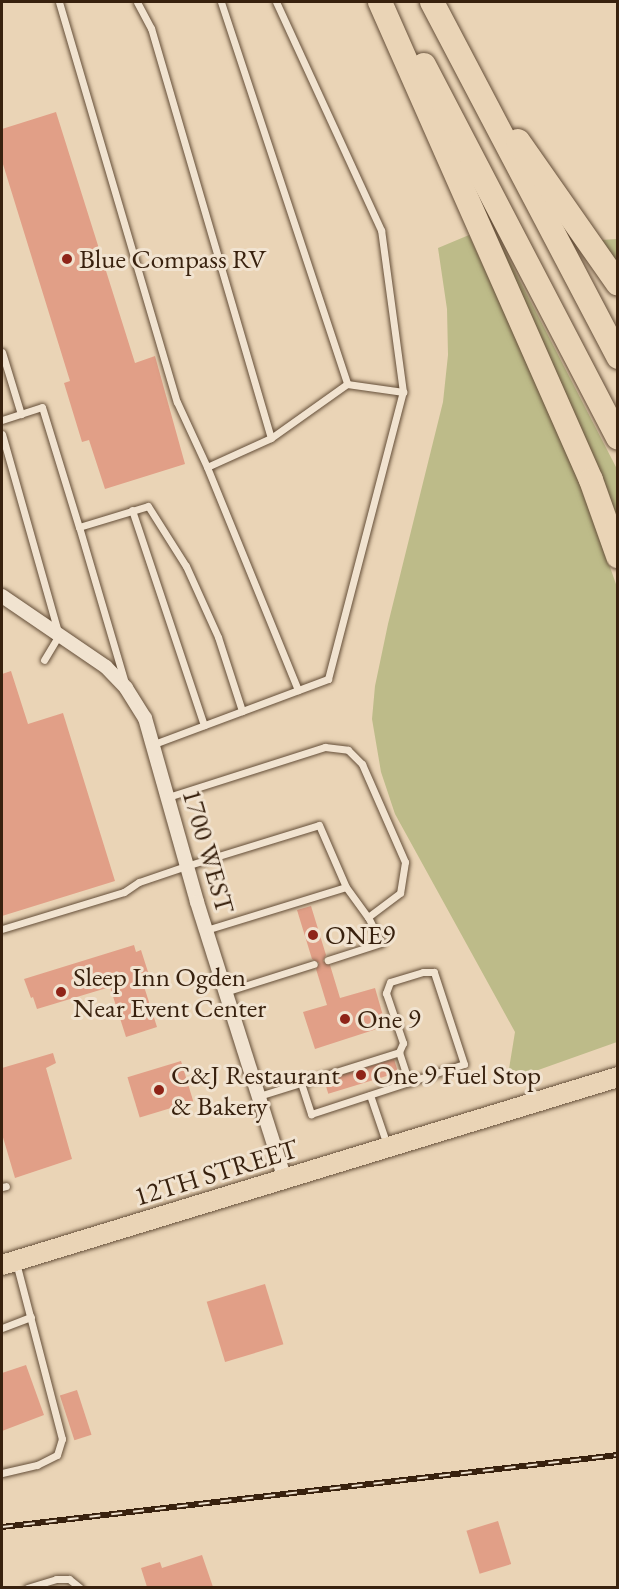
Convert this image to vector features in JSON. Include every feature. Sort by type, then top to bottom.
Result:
[{"type":"highway","points":[[380,2],[573,438],[618,556]]},
{"type":"highway","points":[[391,2],[618,438]]},
{"type":"highway","points":[[432,2],[618,357]]},
{"type":"highway","points":[[459,55],[618,284]]},
{"type":"main road","name":"12TH STREET","points":[[9,1263],[618,1077]]},
{"type":"street","name":"1700 WEST","points":[[2,596],[106,667],[126,688],[145,718],[186,866],[285,1179]]},
{"type":"lane","points":[[59,2],[177,402],[207,467],[297,690]]},
{"type":"lane","points":[[137,2],[151,28],[271,438]]},
{"type":"lane","points":[[220,2],[347,384]]},
{"type":"lane","points":[[154,744],[328,679],[403,392],[381,230],[276,2]]},
{"type":"lane","points":[[2,352],[21,414]]},
{"type":"lane","points":[[207,467],[271,438],[347,384],[403,392]]},
{"type":"lane","points":[[2,420],[42,407],[126,688]]},
{"type":"lane","points":[[2,434],[59,635],[44,660]]},
{"type":"lane","points":[[79,527],[148,506],[186,566],[218,637],[242,711]]},
{"type":"lane","points":[[132,510],[204,725]]},
{"type":"lane","points":[[168,797],[325,747],[348,750],[362,764],[405,862],[400,893],[368,917]]},
{"type":"lane","points":[[2,930],[124,892],[139,882],[186,866],[319,825],[346,887],[368,917],[381,943],[328,960]]},
{"type":"lane","points":[[206,930],[346,887]]},
{"type":"lane","points":[[225,992],[314,964]]},
{"type":"lane","points":[[301,1083],[311,1114],[370,1095],[464,1064],[434,972],[423,972],[390,982],[386,993],[403,1043],[399,1052],[409,1082]]},
{"type":"lane","points":[[259,1096],[399,1052]]},
{"type":"lane","points":[[370,1095],[388,1147]]},
{"type":"lane","points":[[2,1473],[36,1465],[57,1455],[62,1438],[31,1317],[9,1263]]},
{"type":"lane","points":[[2,1329],[31,1317]]},
{"type":"lane","points":[[27,1587],[56,1579],[69,1579],[80,1587]]},
{"type":"shaded area","points":[[471,186],[617,469],[617,533]]},
{"type":"shaded area","points":[[469,235],[577,473],[617,587],[617,1042],[507,1081],[515,1032],[395,814],[381,772],[372,719],[375,686],[388,624],[443,402],[448,355],[447,309],[438,248]]},
{"type":"shaded area","points":[[617,239],[617,265],[601,240]]},
{"type":"building","name":"Blue Compass RV","points":[[56,112],[135,363],[155,356],[185,464],[105,489],[89,440],[82,442],[64,383],[70,381],[2,161],[2,129]]},
{"type":"building","points":[[11,671],[28,724],[63,713],[115,881],[2,916],[2,674]]},
{"type":"building","name":"One 9","points":[[311,906],[326,955],[323,961],[330,965],[340,998],[375,988],[386,1026],[315,1049],[303,1012],[327,1005],[316,969],[319,963],[312,959],[297,910]]},
{"type":"building","name":"Sleep Inn Ogden Near Event Center","points":[[134,945],[136,952],[141,950],[148,972],[140,974],[157,1027],[126,1037],[110,987],[37,1009],[24,979]]},
{"type":"building","points":[[53,1053],[56,1063],[46,1068],[72,1159],[15,1178],[2,1134],[2,1068]]},
{"type":"building","name":"One 9 Fuel Stop","points":[[394,1059],[398,1072],[328,1094],[324,1080]]},
{"type":"building","points":[[181,1061],[193,1101],[140,1118],[127,1077]]},
{"type":"building","points":[[265,1284],[283,1344],[225,1362],[207,1302]]},
{"type":"building","points":[[26,1365],[44,1415],[2,1431],[2,1373]]},
{"type":"building","points":[[77,1390],[92,1435],[74,1440],[60,1396]]},
{"type":"building","points":[[498,1521],[511,1564],[480,1574],[466,1531]]},
{"type":"building","points":[[202,1555],[213,1587],[147,1587],[141,1568],[160,1562],[162,1568]]},
{"type":"railway","points":[[2,1527],[618,1455]]},
{"type":"place","name":"Blue Compass RV","points":[[67,259]]},
{"type":"place","name":"ONE9","points":[[313,935]]},
{"type":"place","name":"Sleep Inn Ogden Near Event Center","points":[[61,992]]},
{"type":"place","name":"One 9","points":[[345,1019]]},
{"type":"place","name":"One 9 Fuel Stop","points":[[361,1075]]},
{"type":"place","name":"C&J Restaurant & Bakery","points":[[159,1090]]}]
